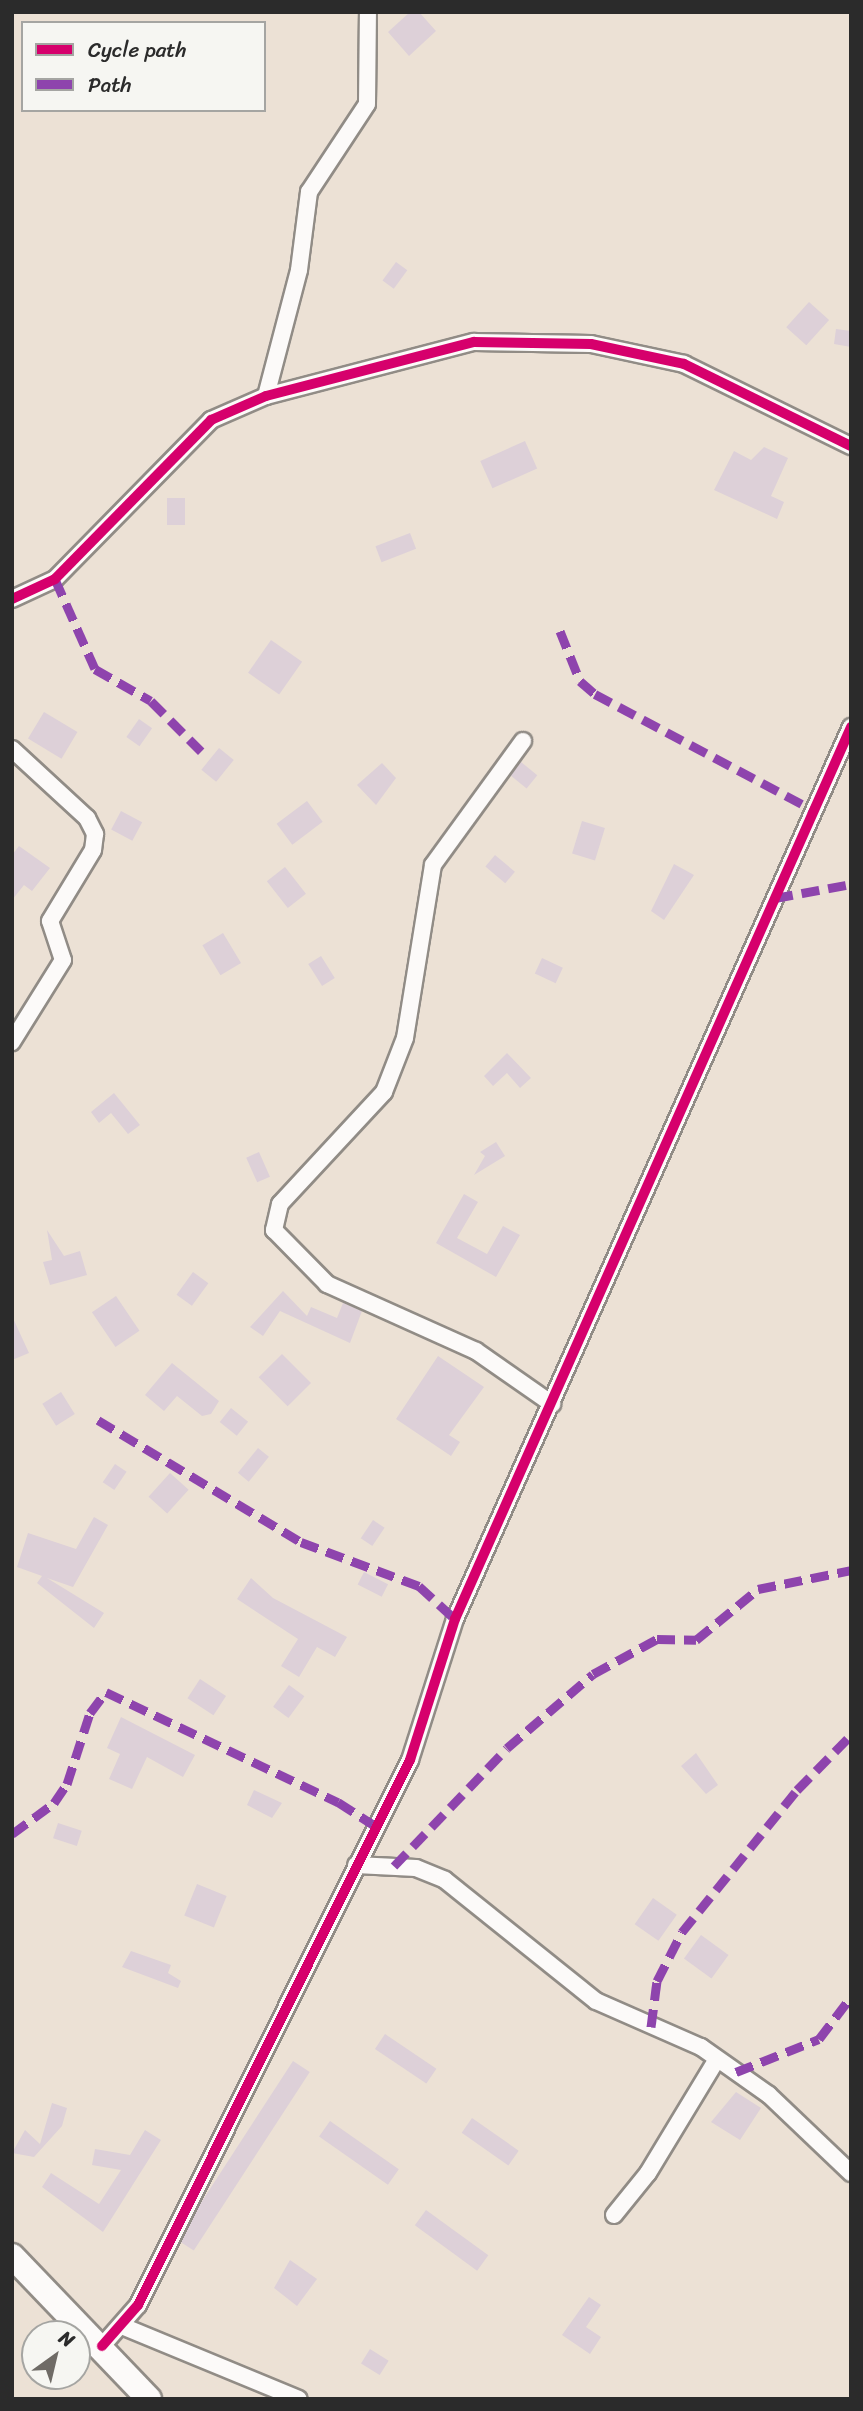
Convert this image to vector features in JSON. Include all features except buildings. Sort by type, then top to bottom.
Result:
[{"type":"main road","points":[[12,2256],[102,2346],[135,2393]]},
{"type":"street","points":[[266,396],[299,270],[309,192],[367,104],[368,12]]},
{"type":"street","points":[[12,599],[55,579],[211,420],[266,396],[474,342],[578,343],[684,364],[851,446]]},
{"type":"street","points":[[102,2346],[122,2326],[274,2044],[356,1865],[410,1760],[455,1619],[552,1404],[624,1229],[851,727]]},
{"type":"street","points":[[523,741],[433,865],[405,1038],[388,1083],[362,1121],[280,1204],[274,1230],[327,1284],[476,1351],[552,1404]]},
{"type":"street","points":[[12,749],[87,818],[95,834],[93,850],[50,921],[63,960],[12,1042]]},
{"type":"street","points":[[356,1865],[416,1868],[438,1876],[596,2001],[717,2059],[783,2105],[851,2173]]},
{"type":"street","points":[[614,2215],[648,2173],[717,2059]]},
{"type":"street","points":[[122,2326],[299,2399]]},
{"type":"marked path","points":[[55,579],[95,669],[151,701],[201,751]]},
{"type":"marked path","points":[[560,631],[580,681],[595,694],[815,811]]},
{"type":"marked path","points":[[775,898],[851,884]]},
{"type":"marked path","points":[[98,1420],[301,1542],[419,1586],[455,1619]]},
{"type":"marked path","points":[[394,1866],[507,1748],[593,1674],[657,1639],[696,1640],[758,1589],[851,1570]]},
{"type":"marked path","points":[[12,1834],[54,1803],[67,1784],[90,1713],[106,1692],[338,1802],[377,1827]]},
{"type":"marked path","points":[[651,2027],[657,1981],[682,1932],[797,1790],[851,1735]]},
{"type":"marked path","points":[[736,2072],[819,2039],[851,1997]]},
{"type":"cycle path","points":[[12,599],[55,579],[211,420],[266,396],[474,342],[591,344],[684,364],[851,446]]},
{"type":"cycle path","points":[[102,2346],[138,2305],[410,1760],[455,1619],[851,727]]}]
